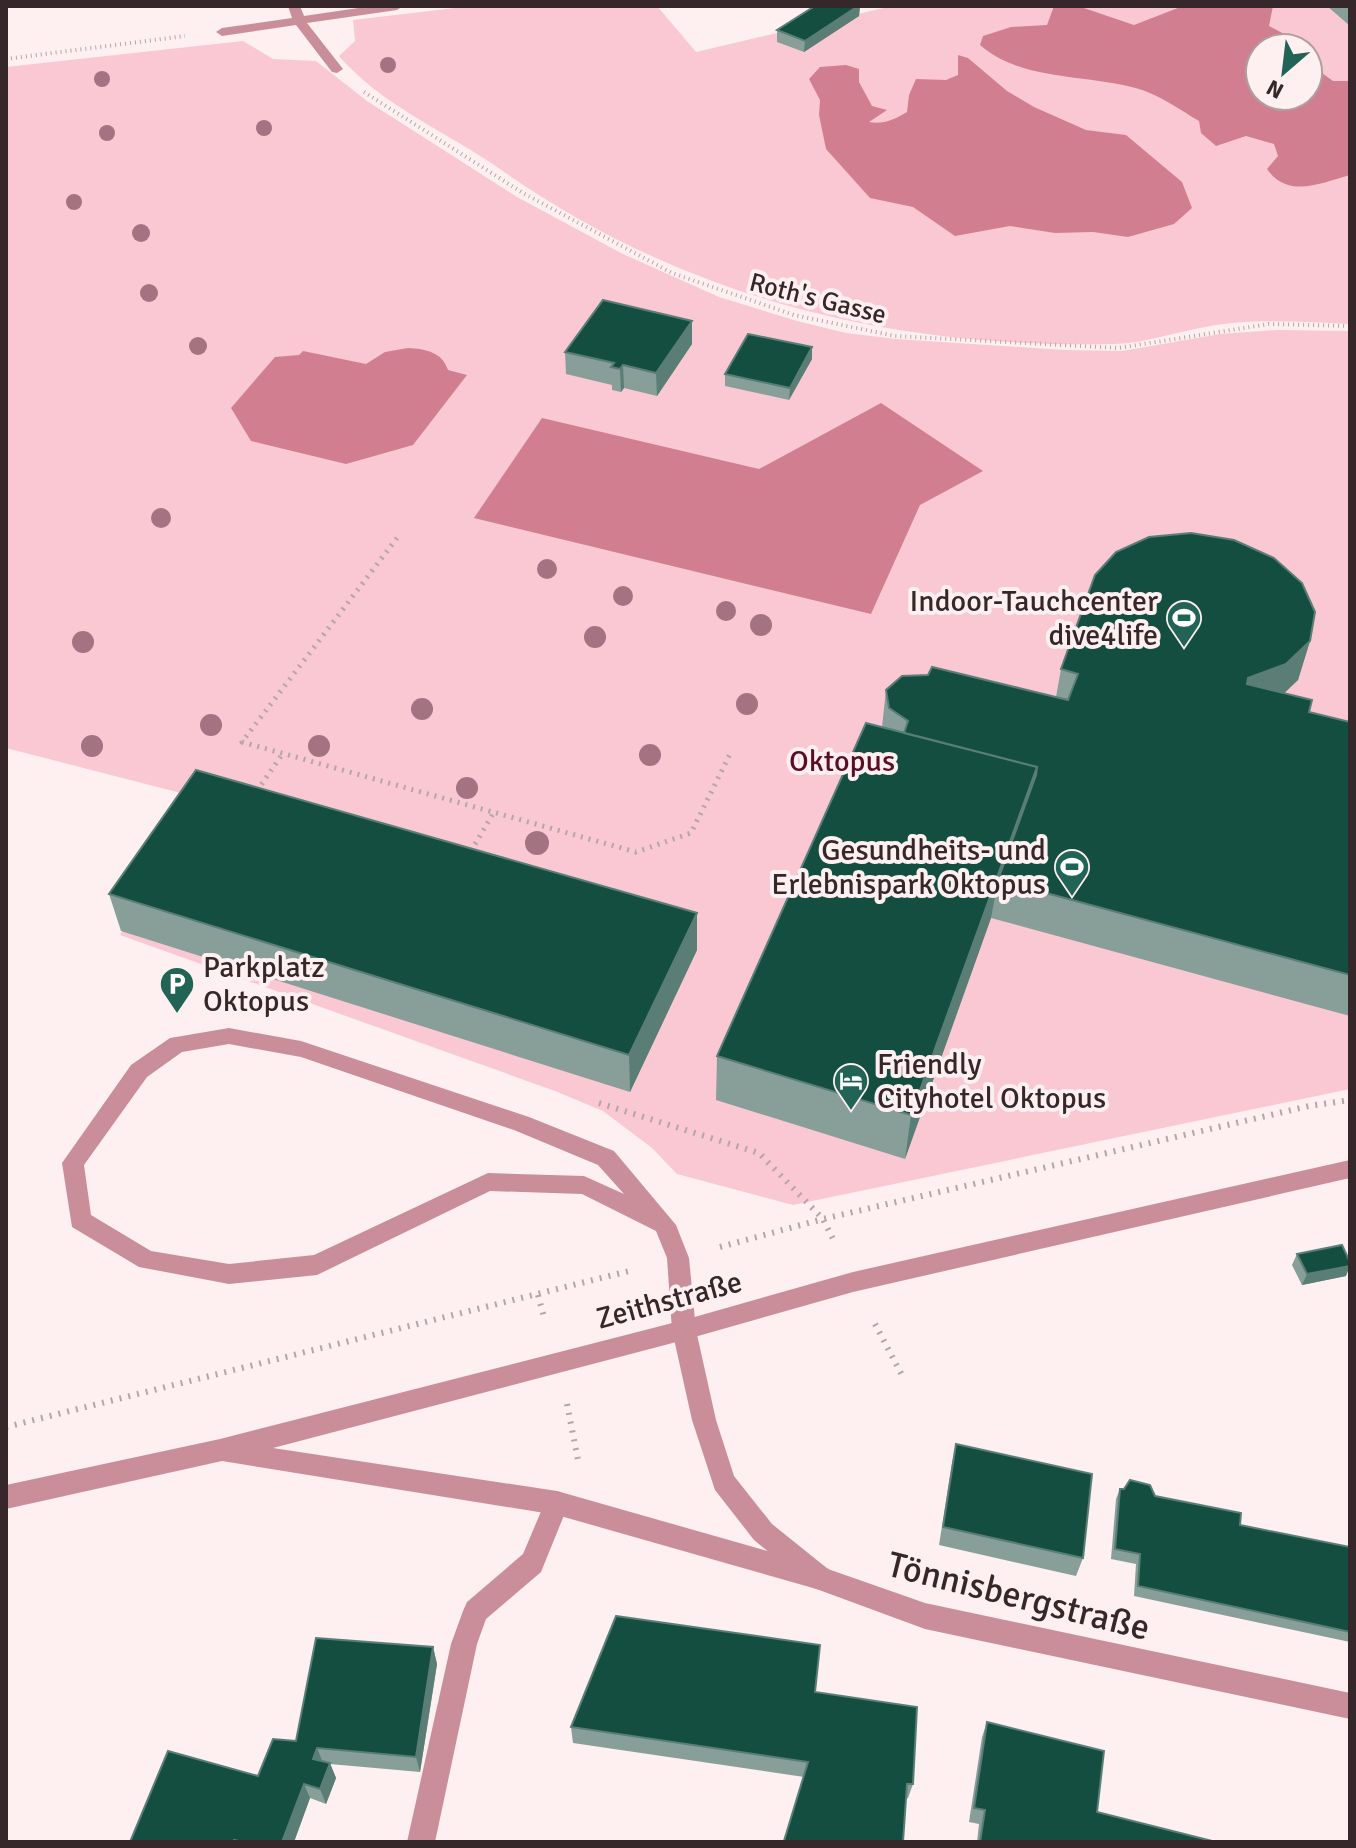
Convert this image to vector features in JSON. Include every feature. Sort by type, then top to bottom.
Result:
[{"type":"street","points":[[294,6],[299,21],[337,69]]},
{"type":"street","points":[[222,32],[397,6]]},
{"type":"street","name":"Tönnisbergstraße","points":[[665,1225],[584,1185],[488,1182],[317,1265],[229,1274],[147,1260],[80,1220],[73,1163],[139,1071],[177,1044],[229,1036],[301,1049],[521,1123],[606,1158],[665,1225],[678,1258],[684,1330],[704,1420],[724,1482],[763,1532],[820,1578],[925,1616],[1350,1706]]},
{"type":"street","name":"Zeithstraße","points":[[6,1497],[220,1450],[684,1330],[853,1282],[1350,1169]]},
{"type":"street","points":[[220,1450],[557,1503],[820,1578]]},
{"type":"street","points":[[421,1842],[464,1644],[476,1611],[532,1563],[557,1503]]},
{"type":"path","points":[[6,59],[222,32]]},
{"type":"path","name":"Roth's Gasse","points":[[337,69],[372,98],[510,185],[626,249],[672,273],[794,315],[895,336],[1118,348],[1269,324],[1350,326]]},
{"type":"path","points":[[397,538],[242,742],[636,852],[691,833],[730,754]]},
{"type":"path","points":[[256,792],[283,753]]},
{"type":"path","points":[[470,853],[494,812]]},
{"type":"path","points":[[588,1100],[759,1153],[823,1219]]},
{"type":"path","points":[[6,1427],[823,1219],[1309,1106],[1350,1100]]},
{"type":"green space","points":[[472,6],[657,6],[696,52],[892,6],[1350,6],[1350,324],[1240,322],[1127,343],[1031,343],[950,337],[869,325],[791,306],[715,282],[640,251],[567,212],[374,89],[339,56],[355,41],[353,20]]},
{"type":"green space","name":"Oktopus","points":[[243,41],[273,59],[316,61],[367,101],[517,197],[621,253],[719,297],[797,321],[846,333],[896,339],[1065,350],[1122,351],[1220,334],[1277,330],[1350,331],[1350,1089],[793,1205],[677,1174],[652,1148],[603,1111],[555,1091],[120,935],[204,799],[6,748],[6,67]]},
{"type":"shaded area","points":[[1054,6],[1078,6],[1134,25],[1183,6],[1273,6],[1269,26],[1280,32],[1244,32],[1244,112],[1324,112],[1324,74],[1333,81],[1350,81],[1350,175],[1317,185],[1285,184],[1267,169],[1278,156],[1274,144],[1246,136],[1216,146],[1201,133],[1199,121],[1145,91],[1037,72],[997,57],[980,45],[983,36],[1011,27],[1047,25]]},
{"type":"shaded area","points":[[958,55],[968,58],[1007,91],[1034,107],[1086,130],[1126,135],[1182,182],[1192,208],[1174,224],[1128,237],[1093,232],[1055,233],[1010,226],[955,236],[913,207],[870,198],[826,149],[819,115],[820,100],[809,79],[820,67],[846,65],[859,69],[859,82],[872,106],[887,110],[869,122],[884,122],[907,112],[909,95],[916,79],[946,80],[958,75]]},
{"type":"shaded area","points":[[408,348],[432,353],[442,359],[448,370],[467,375],[413,445],[346,464],[251,441],[231,408],[275,357],[299,355],[303,351],[366,364],[385,352]]},
{"type":"shaded area","points":[[881,403],[983,471],[920,505],[871,614],[474,518],[542,418],[759,469]]},
{"type":"building","points":[[815,6],[858,6],[805,41],[777,30]]},
{"type":"building","points":[[603,300],[692,321],[656,373],[623,365],[620,369],[611,367],[614,363],[565,352]]},
{"type":"building","points":[[748,334],[812,347],[790,388],[725,374]]},
{"type":"building","points":[[1191,533],[1234,540],[1274,558],[1302,583],[1315,612],[1310,641],[1286,664],[1248,678],[1247,684],[1312,700],[1309,712],[1350,722],[1350,975],[998,880],[1037,767],[904,733],[908,721],[889,708],[886,690],[902,676],[928,675],[932,667],[1068,700],[1078,674],[1061,669],[1095,575],[1116,552],[1149,537]]},
{"type":"building","points":[[866,723],[1037,767],[911,1115],[717,1056]]},
{"type":"building","points":[[196,770],[697,913],[629,1055],[109,894]]},
{"type":"building","points":[[1342,1245],[1350,1266],[1307,1274],[1297,1254]]},
{"type":"building","points":[[956,1444],[1092,1474],[1083,1558],[943,1527]]},
{"type":"building","points":[[1130,1480],[1150,1485],[1155,1496],[1241,1513],[1240,1525],[1350,1547],[1350,1632],[1138,1586],[1140,1554],[1115,1549],[1120,1489],[1124,1489]]},
{"type":"building","points":[[616,1616],[820,1645],[815,1692],[917,1707],[913,1784],[907,1784],[903,1842],[784,1841],[808,1762],[571,1727]]},
{"type":"building","points":[[316,1638],[433,1647],[416,1757],[317,1748],[313,1759],[330,1763],[320,1789],[304,1784],[282,1842],[130,1842],[168,1751],[258,1776],[273,1739],[296,1741]]},
{"type":"building","points":[[987,1722],[1104,1751],[1097,1812],[1216,1842],[980,1842],[985,1810],[974,1808]]},
{"type":"place","name":"Indoor-Tauchcenter dive4life","points":[[1184,649]]},
{"type":"place","name":"Gesundheits- und Erlebnispark Oktopus","points":[[1072,898]]},
{"type":"place","name":"Parkplatz Oktopus","points":[[177,1015]]},
{"type":"place","name":"Friendly Cityhotel Oktopus","points":[[851,1112]]}]
